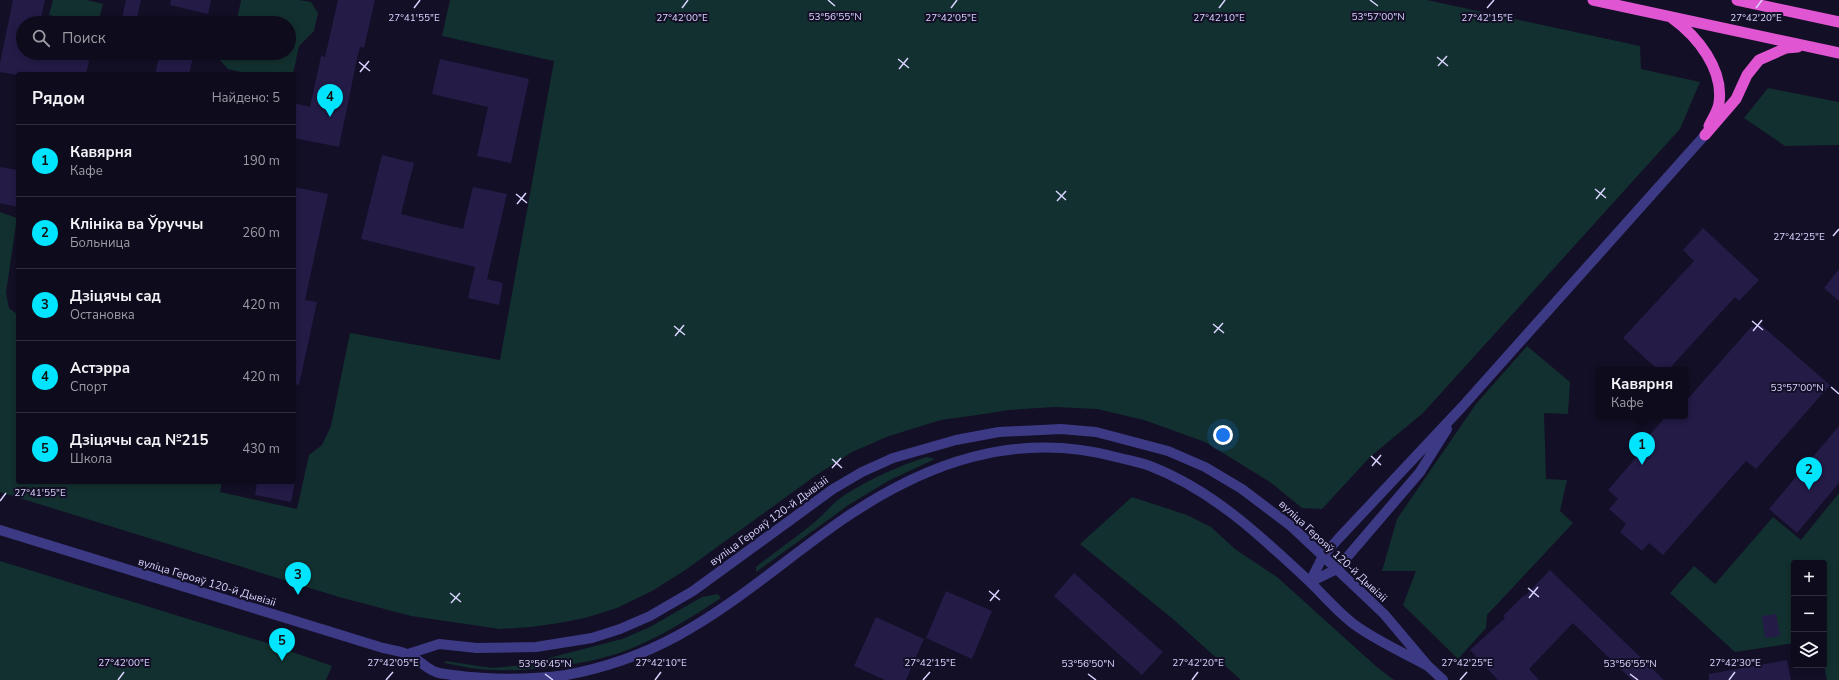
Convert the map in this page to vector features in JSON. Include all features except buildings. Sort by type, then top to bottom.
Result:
[{"type":"highway","points":[[1593,0],[1839,53]]},
{"type":"highway","points":[[1737,0],[1839,22]]},
{"type":"highway","points":[[1668,16],[1695,37],[1710,60],[1716,76],[1720,92],[1719,105],[1704,135]]},
{"type":"highway","points":[[1704,135],[1736,100],[1747,75],[1759,60],[1786,48],[1808,46]]},
{"type":"street","points":[[1310,582],[1323,556],[1462,408],[1704,135]]},
{"type":"street","points":[[1310,582],[1336,569],[1420,472],[1462,408]]},
{"type":"street","name":"вуліца Герояў 120-й Дывізіі","points":[[408,654],[438,644],[477,648],[536,647],[586,639],[620,629],[650,616],[693,591],[833,489],[862,472],[893,458],[956,440],[999,432],[1061,429],[1096,432],[1168,451],[1205,467],[1242,489],[1291,526],[1323,556],[1384,614],[1428,666],[1443,680]]},
{"type":"street","name":"вуліца Герояў 120-й Дывізіі","points":[[0,530],[382,648],[408,654],[435,672],[468,678],[531,680],[565,676],[621,661],[680,635],[712,615],[843,520],[905,483],[945,466],[977,456],[1020,448],[1057,447],[1098,452],[1149,466],[1203,494],[1257,534],[1355,625],[1428,666]]},
{"type":"green space","points":[[53,0],[87,0],[103,4],[100,16],[49,15]]},
{"type":"green space","points":[[241,0],[299,0],[311,2],[318,13],[314,31],[299,46],[296,60],[296,16],[238,16]]},
{"type":"green space","points":[[450,0],[1427,0],[1640,46],[1641,69],[1700,82],[1680,129],[1423,413],[1370,457],[1322,509],[1302,508],[1270,482],[1205,442],[1144,420],[1097,409],[1054,407],[1009,410],[941,420],[889,436],[852,452],[815,476],[684,571],[652,591],[617,608],[585,618],[559,623],[500,629],[411,616],[339,597],[0,492],[0,212],[16,218],[6,293],[9,308],[16,313],[16,484],[222,484],[220,492],[297,509],[309,455],[322,445],[331,426],[350,333],[500,360],[554,61],[442,36]]},
{"type":"green space","points":[[220,60],[296,60],[293,72],[241,72],[228,69]]},
{"type":"green space","points":[[1768,88],[1839,102],[1839,145],[1785,146],[1744,118]]},
{"type":"green space","points":[[1527,346],[1570,382],[1568,414],[1544,413],[1546,479],[1567,480],[1560,511],[1573,523],[1487,615],[1486,628],[1458,659],[1403,605],[1416,571],[1382,571],[1397,519],[1476,404]]},
{"type":"green space","points":[[927,457],[935,459],[890,480],[850,504],[756,572],[756,567],[810,526],[836,501],[846,494],[885,473]]},
{"type":"green space","points":[[1839,493],[1839,680],[1827,680],[1825,668],[1827,668],[1827,560],[1791,560],[1791,643],[1735,652],[1670,593],[1694,566],[1715,584],[1773,517],[1801,540]]},
{"type":"green space","points":[[1132,497],[1187,515],[1211,527],[1235,549],[1277,577],[1378,668],[1394,680],[1241,680],[1173,619],[1080,544]]},
{"type":"green space","points":[[0,561],[270,644],[332,666],[326,680],[0,680]]},
{"type":"green space","points":[[718,594],[721,598],[665,632],[630,649],[598,659],[563,666],[526,670],[469,668],[445,663],[445,661],[492,668],[522,665],[622,639],[650,627],[702,597]]},
{"type":"place","name":"Астэрра","points":[[330,117]]},
{"type":"place","name":"Кавярня","points":[[1642,465]]},
{"type":"place","name":"Клініка ва Ўруччы","points":[[1809,490]]},
{"type":"place","name":"Дзіцячы сад","points":[[298,595]]},
{"type":"place","name":"Дзіцячы сад №215","points":[[282,661]]}]
